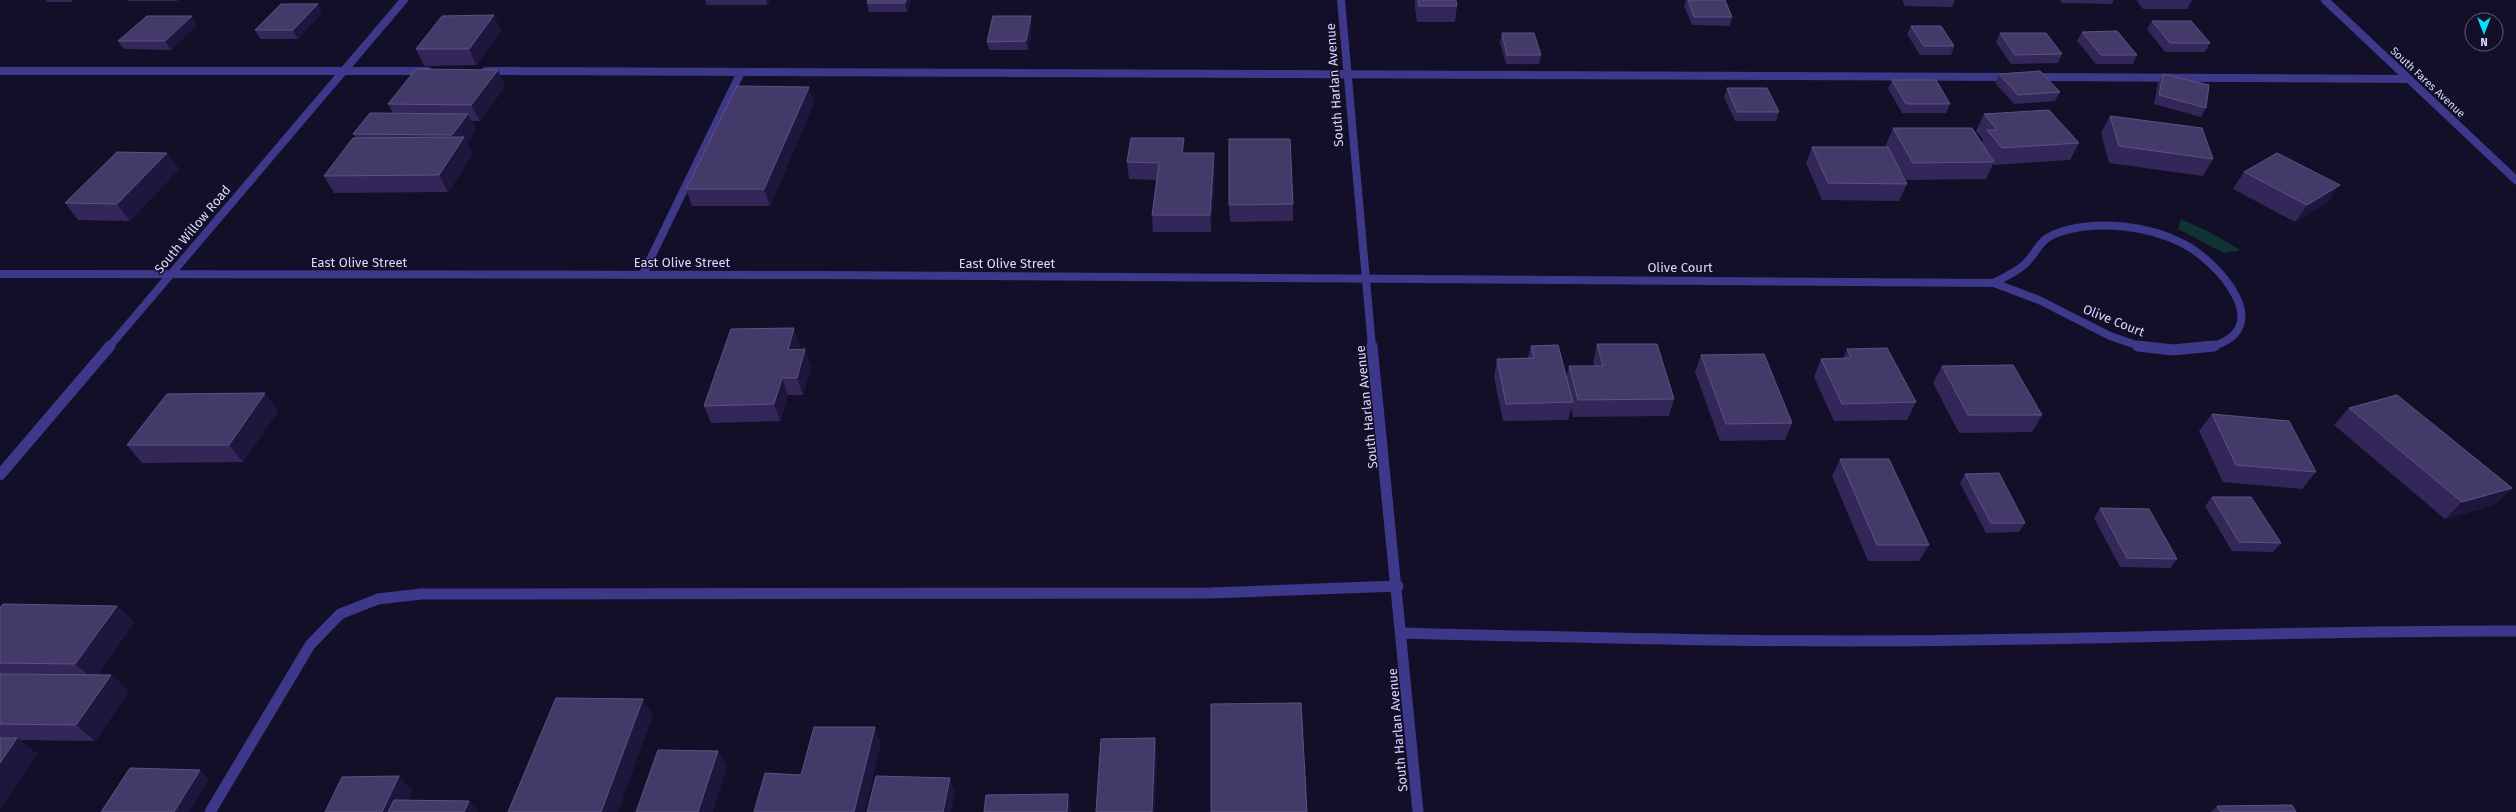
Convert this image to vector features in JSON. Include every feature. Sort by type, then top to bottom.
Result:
[{"type":"street","name":"South Willow Road","points":[[0,474],[404,0]]},
{"type":"street","name":"South Harlan Avenue","points":[[1341,0],[1346,74],[1365,278],[1398,586],[1418,812]]},
{"type":"street","name":"South Fares Avenue","points":[[2324,0],[2516,180]]},
{"type":"street","points":[[0,71],[439,71]]},
{"type":"street","points":[[478,71],[2408,79]]},
{"type":"street","points":[[643,274],[740,72]]},
{"type":"street","name":"Olive Court","points":[[1365,278],[1994,283],[2022,293],[2100,331],[2146,348],[2198,351],[2214,346],[2230,338],[2239,330],[2242,316],[2237,299],[2227,279],[2210,263],[2176,241],[2139,228],[2112,225],[2088,227],[2068,230],[2049,237],[2035,249],[2026,263],[1994,283]]},
{"type":"street","name":"East Olive Street","points":[[0,274],[643,274],[1365,278]]},
{"type":"street","points":[[210,812],[276,698],[310,645],[340,614],[378,599],[429,594],[1210,593],[1398,586]]},
{"type":"street","points":[[1402,633],[1888,641],[2129,638],[2427,630],[2516,631]]},
{"type":"green space","points":[[2181,219],[2213,234],[2240,250],[2224,253],[2178,229]]},
{"type":"building","points":[[868,0],[906,0],[905,3],[867,3]]},
{"type":"building","points":[[1418,0],[1456,0],[1457,6],[1419,6]]},
{"type":"building","points":[[1688,0],[1725,0],[1732,17],[1694,17]]},
{"type":"building","points":[[281,4],[318,4],[293,30],[255,30]]},
{"type":"building","points":[[494,15],[469,49],[416,49],[442,16]]},
{"type":"building","points":[[147,16],[192,16],[165,41],[118,41]]},
{"type":"building","points":[[993,16],[1031,16],[1026,41],[987,42]]},
{"type":"building","points":[[2152,21],[2191,21],[2210,43],[2170,43]]},
{"type":"building","points":[[1911,26],[1941,26],[1954,46],[1924,46]]},
{"type":"building","points":[[2117,31],[2137,55],[2101,55],[2082,32]]},
{"type":"building","points":[[1502,33],[1534,33],[1541,55],[1507,55]]},
{"type":"building","points":[[2000,33],[2046,33],[2062,54],[2015,55]]},
{"type":"building","points":[[416,69],[498,70],[471,105],[388,104]]},
{"type":"building","points":[[2040,71],[2060,92],[2018,95],[1999,74]]},
{"type":"building","points":[[2163,74],[2209,85],[2206,108],[2159,95]]},
{"type":"building","points":[[1892,80],[1936,80],[1950,104],[1906,104]]},
{"type":"building","points":[[737,86],[809,87],[764,189],[686,189]]},
{"type":"building","points":[[1727,88],[1767,88],[1779,112],[1737,112]]},
{"type":"building","points":[[2049,110],[2079,143],[2002,148],[1987,130],[1997,130],[1984,114]]},
{"type":"building","points":[[370,113],[468,114],[452,135],[353,134]]},
{"type":"building","points":[[2110,116],[2202,128],[2213,159],[2119,146]]},
{"type":"building","points":[[1893,128],[1972,128],[1994,162],[1913,163]]},
{"type":"building","points":[[464,137],[439,175],[324,176],[353,138]]},
{"type":"building","points":[[1131,138],[1184,138],[1182,153],[1214,153],[1210,215],[1152,215],[1159,163],[1127,162]]},
{"type":"building","points":[[1229,139],[1290,139],[1293,204],[1229,205]]},
{"type":"building","points":[[1812,147],[1888,147],[1907,184],[1828,183]]},
{"type":"building","points":[[117,152],[167,153],[117,204],[65,203]]},
{"type":"building","points":[[2277,153],[2340,185],[2307,205],[2244,172]]},
{"type":"building","points":[[794,328],[788,350],[805,349],[797,378],[782,378],[774,404],[704,406],[731,329]]},
{"type":"building","points":[[1597,344],[1657,344],[1674,399],[1578,400],[1569,366],[1603,366]]},
{"type":"building","points":[[1558,345],[1573,402],[1506,404],[1497,359],[1534,358],[1531,346]]},
{"type":"building","points":[[1887,348],[1916,402],[1842,404],[1821,359],[1851,358],[1847,349]]},
{"type":"building","points":[[1764,354],[1792,423],[1726,424],[1701,355]]},
{"type":"building","points":[[2013,365],[2042,415],[1968,415],[1942,366]]},
{"type":"building","points":[[265,393],[229,445],[127,445],[167,394]]},
{"type":"building","points":[[2397,395],[2512,488],[2462,502],[2349,408]]},
{"type":"building","points":[[2212,414],[2289,421],[2316,472],[2236,465]]},
{"type":"building","points":[[1840,459],[1889,459],[1929,545],[1877,545]]},
{"type":"building","points":[[1999,473],[2025,523],[1991,523],[1965,474]]},
{"type":"building","points":[[2212,497],[2251,497],[2281,543],[2239,542]]},
{"type":"building","points":[[2100,508],[2149,509],[2177,559],[2127,558]]},
{"type":"building","points":[[3,604],[117,606],[75,664],[0,663],[0,608]]},
{"type":"building","points":[[0,674],[111,675],[76,725],[0,724]]},
{"type":"building","points":[[556,698],[643,699],[601,812],[508,812]]},
{"type":"building","points":[[1301,703],[1307,812],[1211,812],[1211,704]]},
{"type":"building","points":[[814,727],[875,727],[854,812],[754,812],[765,773],[801,775]]},
{"type":"building","points":[[0,738],[17,738],[0,763]]},
{"type":"building","points":[[1155,738],[1152,812],[1096,812],[1101,739]]},
{"type":"building","points":[[658,750],[718,751],[698,812],[636,812]]},
{"type":"building","points":[[130,768],[200,770],[174,812],[101,812]]},
{"type":"building","points":[[399,776],[382,812],[325,812],[342,777]]},
{"type":"building","points":[[876,776],[950,778],[943,812],[867,812]]},
{"type":"building","points":[[1068,794],[1067,812],[984,812],[986,795]]},
{"type":"building","points":[[394,800],[469,801],[464,812],[388,812]]},
{"type":"building","points":[[2292,805],[2296,812],[2221,812],[2217,806]]}]
